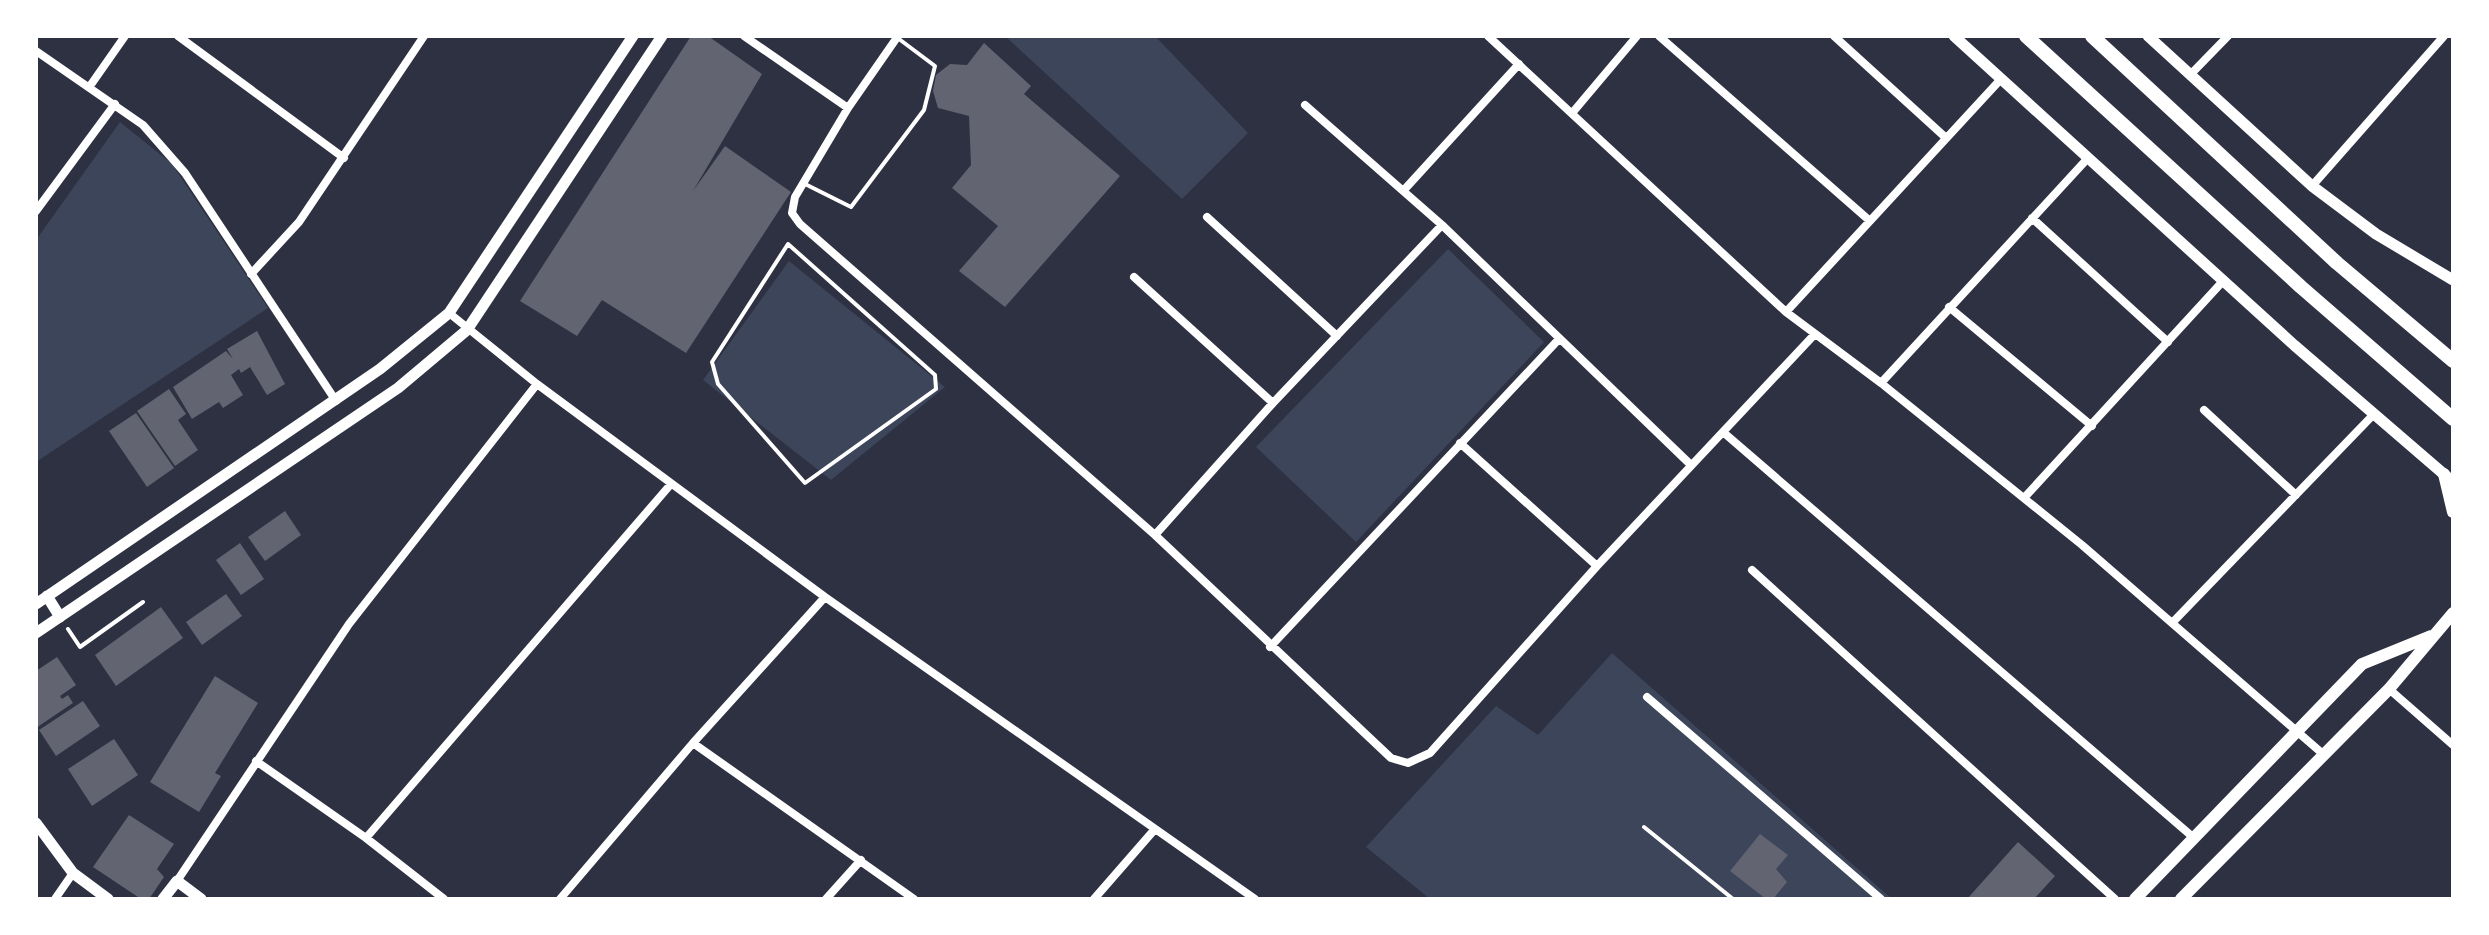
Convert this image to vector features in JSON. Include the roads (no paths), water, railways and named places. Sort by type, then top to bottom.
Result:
[{"type":"highway","points":[[2026,36],[2301,287],[2453,419]]},
{"type":"highway","points":[[2092,36],[2337,263],[2453,361]]},
{"type":"main road","points":[[2448,478],[2453,512]]},
{"type":"main road","points":[[2181,899],[2389,689],[2453,613]]},
{"type":"main road","points":[[2135,899],[2362,664],[2431,636]]},
{"type":"street","points":[[90,86],[125,36]]},
{"type":"street","points":[[178,36],[344,158]]},
{"type":"street","points":[[251,274],[299,222],[424,36]]},
{"type":"street","points":[[36,604],[336,401],[449,313],[633,36]]},
{"type":"street","points":[[36,633],[398,388],[467,330],[479,317],[662,36]]},
{"type":"street","points":[[744,36],[848,108]]},
{"type":"street","points":[[1488,36],[1786,312],[1881,383],[2024,498],[2173,622],[2323,754]]},
{"type":"street","points":[[1573,112],[1637,36]]},
{"type":"street","points":[[1659,36],[1870,221]]},
{"type":"street","points":[[1834,36],[1945,137]]},
{"type":"street","points":[[1954,36],[2448,478]]},
{"type":"street","points":[[2148,36],[2312,186],[2376,234],[2453,280]]},
{"type":"street","points":[[2190,75],[2228,36]]},
{"type":"street","points":[[2312,186],[2444,36]]},
{"type":"street","points":[[898,37],[848,108],[795,197],[792,213],[800,224],[1155,535],[1270,647],[1391,758],[1408,763],[1430,753],[1597,566],[1814,335]]},
{"type":"street","points":[[36,51],[143,125],[185,173],[336,401]]},
{"type":"street","points":[[1404,190],[1519,64]]},
{"type":"street","points":[[1786,312],[2001,79]]},
{"type":"street","points":[[36,211],[115,104]]},
{"type":"street","points":[[1305,105],[1442,225],[1691,465]]},
{"type":"street","points":[[1881,383],[2088,158]]},
{"type":"street","points":[[1207,217],[1337,336]]},
{"type":"street","points":[[2032,218],[2168,342]]},
{"type":"street","points":[[1155,535],[1273,403],[1442,225]]},
{"type":"street","points":[[1134,277],[1273,403]]},
{"type":"street","points":[[2024,498],[2224,280]]},
{"type":"street","points":[[1949,307],[2092,426]]},
{"type":"street","points":[[449,313],[537,384],[825,597],[1255,899]]},
{"type":"street","points":[[1270,647],[1559,339]]},
{"type":"street","points":[[163,899],[349,624],[537,384]]},
{"type":"street","points":[[2204,410],[2296,495]]},
{"type":"street","points":[[2173,622],[2374,414]]},
{"type":"street","points":[[1723,432],[2194,838]]},
{"type":"street","points":[[1460,443],[1597,566]]},
{"type":"street","points":[[366,838],[671,484]]},
{"type":"street","points":[[1752,570],[2115,899]]},
{"type":"street","points":[[47,596],[60,617]]},
{"type":"street","points":[[560,899],[693,743],[825,597]]},
{"type":"street","points":[[2389,689],[2453,745]]},
{"type":"street","points":[[1647,697],[1881,899]]},
{"type":"street","points":[[693,743],[914,899]]},
{"type":"street","points":[[256,761],[366,838],[444,899]]},
{"type":"street","points":[[36,823],[73,873],[108,899]]},
{"type":"street","points":[[1094,899],[1155,829]]},
{"type":"street","points":[[826,899],[861,860]]},
{"type":"street","points":[[55,899],[73,873]]},
{"type":"street","points":[[177,881],[201,899]]},
{"type":"lane","points":[[803,183],[851,207],[924,110],[935,66],[898,37]]},
{"type":"lane","points":[[1644,827],[1733,899]]}]
